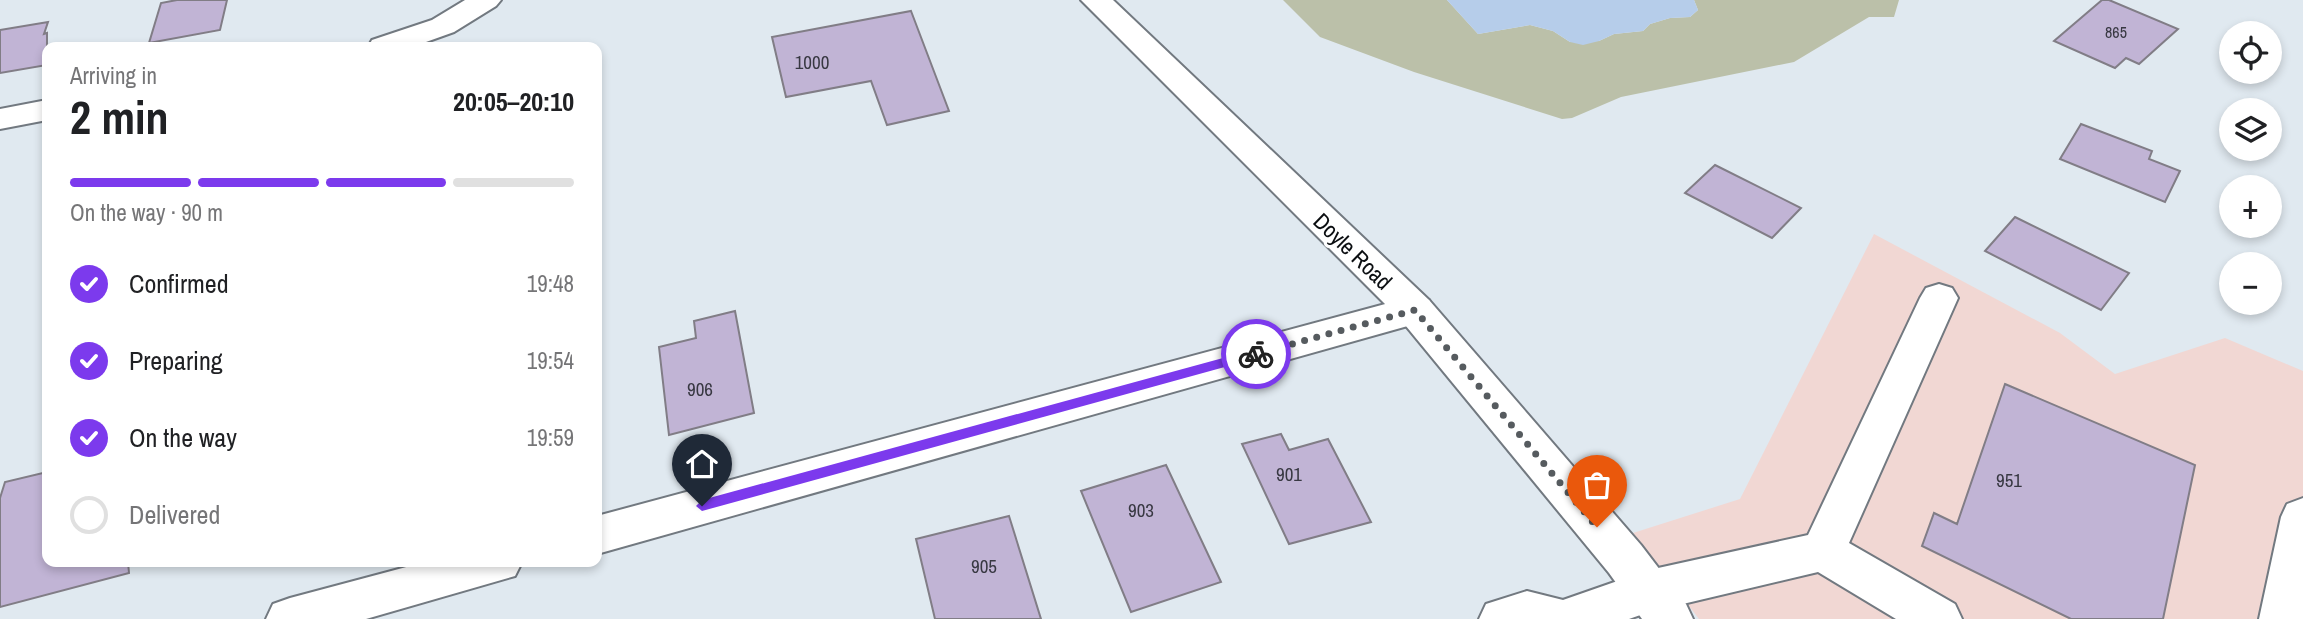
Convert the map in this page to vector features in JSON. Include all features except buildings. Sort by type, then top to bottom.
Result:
[{"type":"street","points":[[397,42],[443,26],[486,0]]},
{"type":"street","name":"Doyle Road","points":[[1096,0],[1415,310],[1659,605]]},
{"type":"street","points":[[0,119],[42,111]]},
{"type":"street","points":[[1570,619],[1659,605],[1823,551],[1939,298]]},
{"type":"street","points":[[602,534],[1415,310]]},
{"type":"street","points":[[2283,619],[2303,517]]},
{"type":"street","points":[[1823,551],[1938,619]]},
{"type":"street","points":[[290,619],[481,567]]},
{"type":"street","points":[[1503,619],[1527,612],[1556,619]]},
{"type":"shaded area","points":[[1874,234],[2060,333],[2115,374],[2225,338],[2303,371],[2303,619],[1699,619],[1633,533],[1740,499]]},
{"type":"green space","points":[[1283,0],[1447,0],[1478,34],[1530,25],[1553,31],[1570,42],[1599,41],[1614,34],[1643,31],[1650,24],[1670,18],[1690,17],[1698,10],[1694,0],[1899,0],[1894,17],[1869,17],[1794,62],[1621,97],[1572,118],[1562,119],[1414,72],[1320,37]]},
{"type":"water","points":[[1447,0],[1694,0],[1698,10],[1690,17],[1670,18],[1650,24],[1643,31],[1614,34],[1583,45],[1570,42],[1553,31],[1530,25],[1478,34]]},
{"type":"way so far","points":[[1256,354],[1415,310],[1597,527]]},
{"type":"route","points":[[702,506],[1256,354]]}]
